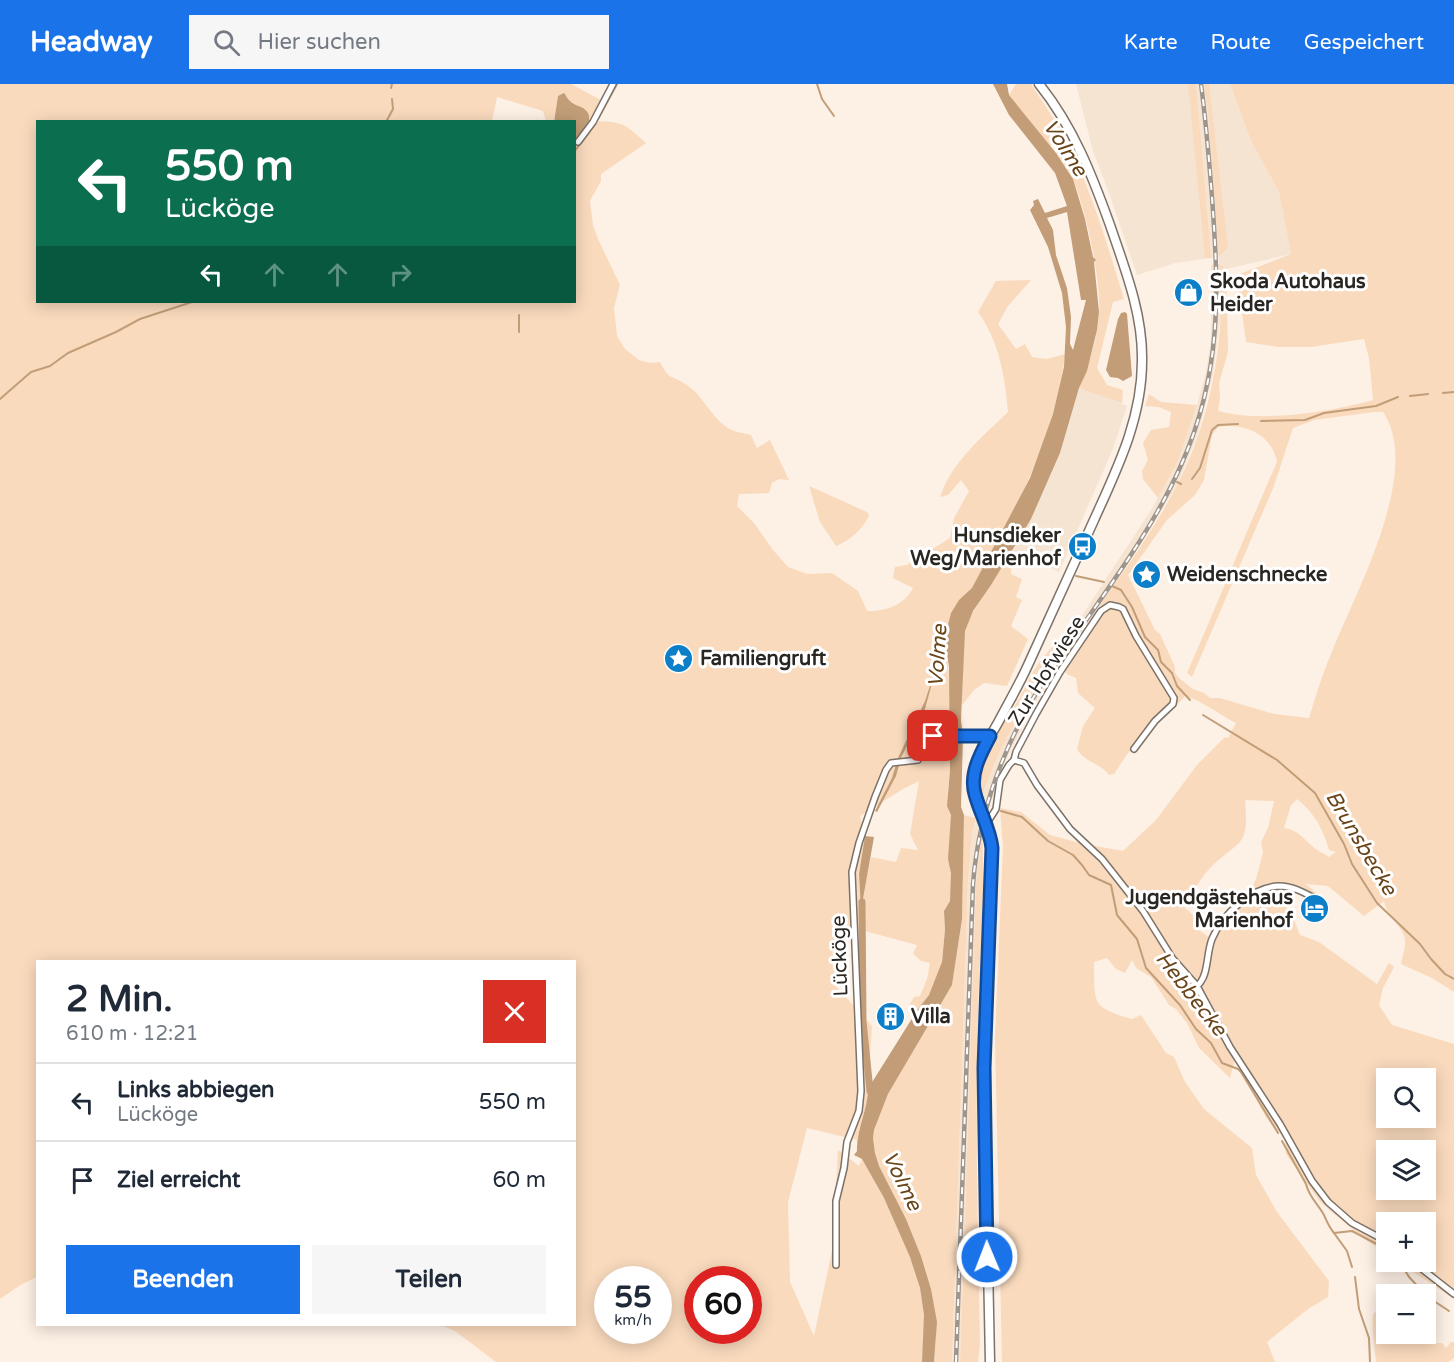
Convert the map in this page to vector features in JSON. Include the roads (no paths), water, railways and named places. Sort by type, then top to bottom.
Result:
[{"type":"main road","points":[[990,1362],[984,1068],[992,848],[987,823],[974,794],[973,780],[977,764],[1026,670],[1115,473],[1136,418],[1142,361],[1140,325],[1135,300],[1090,172],[1074,136],[1039,84]]},
{"type":"street","points":[[578,142],[593,122],[613,84]]},
{"type":"street","name":"Zur Hofwiese","points":[[987,823],[996,809],[1000,780],[1014,760],[1019,746],[1060,672],[1101,611],[1110,605],[1123,609],[1136,636],[1174,698],[1173,704],[1155,721],[1134,749]]},
{"type":"street","name":"Lücköge","points":[[836,1265],[836,1201],[844,1168],[847,1142],[859,1111],[861,1091],[852,872],[859,843],[886,770],[894,762],[918,760],[923,741],[928,738],[990,736]]},
{"type":"street","points":[[1014,760],[1024,763],[1037,785],[1070,829],[1102,859],[1143,911],[1173,959],[1197,987],[1230,1047],[1328,1202],[1352,1223],[1376,1236]]},
{"type":"street","points":[[1197,987],[1203,981],[1211,939],[1223,919],[1242,902],[1263,890],[1280,886],[1296,888],[1314,898]]},
{"type":"street","points":[[1426,1272],[1454,1294]]},
{"type":"waterway","points":[[391,88],[392,84]]},
{"type":"waterway","points":[[598,119],[617,84]]},
{"type":"waterway","points":[[817,84],[822,99],[834,116]]},
{"type":"waterway","points":[[387,120],[393,109],[392,99]]},
{"type":"waterway","points":[[576,149],[593,127]]},
{"type":"waterway","points":[[0,399],[31,372],[50,366],[68,353],[140,319],[189,303]]},
{"type":"waterway","points":[[519,315],[519,332]]},
{"type":"waterway","points":[[1443,393],[1454,392]]},
{"type":"waterway","points":[[1410,396],[1428,394]]},
{"type":"waterway","points":[[1261,421],[1305,420],[1324,413],[1376,406],[1398,397]]},
{"type":"waterway","points":[[1192,479],[1200,468],[1212,430],[1218,425],[1238,424]]},
{"type":"waterway","points":[[1177,482],[1181,484]]},
{"type":"waterway","name":"Brunsbecke","points":[[1076,576],[1104,582]]},
{"type":"waterway","name":"Brunsbecke","points":[[1112,586],[1121,590],[1132,607],[1145,637],[1158,650],[1161,662],[1172,673],[1177,686],[1190,700]]},
{"type":"waterway","name":"Brunsbecke","points":[[1203,715],[1277,760],[1315,793],[1344,844],[1352,864],[1377,903],[1420,944],[1445,974],[1454,979]]},
{"type":"waterway","name":"Hebbecke","points":[[1001,811],[1022,817],[1048,841],[1073,855],[1089,875],[1111,885],[1117,915],[1137,939],[1146,968],[1180,1005],[1196,1029],[1211,1043],[1222,1063],[1241,1072],[1278,1133]]},
{"type":"waterway","points":[[862,902],[863,1021],[870,1091]]},
{"type":"waterway","name":"Hebbecke","points":[[1282,1141],[1309,1193],[1334,1233],[1352,1231],[1376,1244]]},
{"type":"waterway","points":[[1334,1233],[1347,1251],[1352,1267]]},
{"type":"waterway","name":"Hebbecke","points":[[1406,1272],[1416,1284]]},
{"type":"waterway","points":[[1355,1277],[1359,1309],[1369,1338],[1370,1362]]},
{"type":"waterway","name":"Hebbecke","points":[[1436,1302],[1449,1311]]},
{"type":"railway","points":[[956,1362],[973,884],[980,836],[1000,766],[1020,722],[1039,689],[1142,538],[1170,489],[1195,429],[1205,397],[1215,332],[1216,266],[1201,84]]},
{"type":"place","name":"Skoda Autohaus Heider","points":[[1189,293]]},
{"type":"place","name":"Hunsdieker Weg/Marienhof","points":[[1082,547]]},
{"type":"place","name":"Weidenschnecke","points":[[1146,575]]},
{"type":"place","name":"Familiengruft","points":[[679,659]]},
{"type":"place","name":"Jugendgästehaus Marienhof","points":[[1314,909]]},
{"type":"place","name":"Villa","points":[[890,1017]]},
{"type":"water label","name":"Volme","points":[[1065,148]]},
{"type":"water label","name":"Volme","points":[[938,656]]},
{"type":"water label","name":"Volme","points":[[902,1181]]}]
